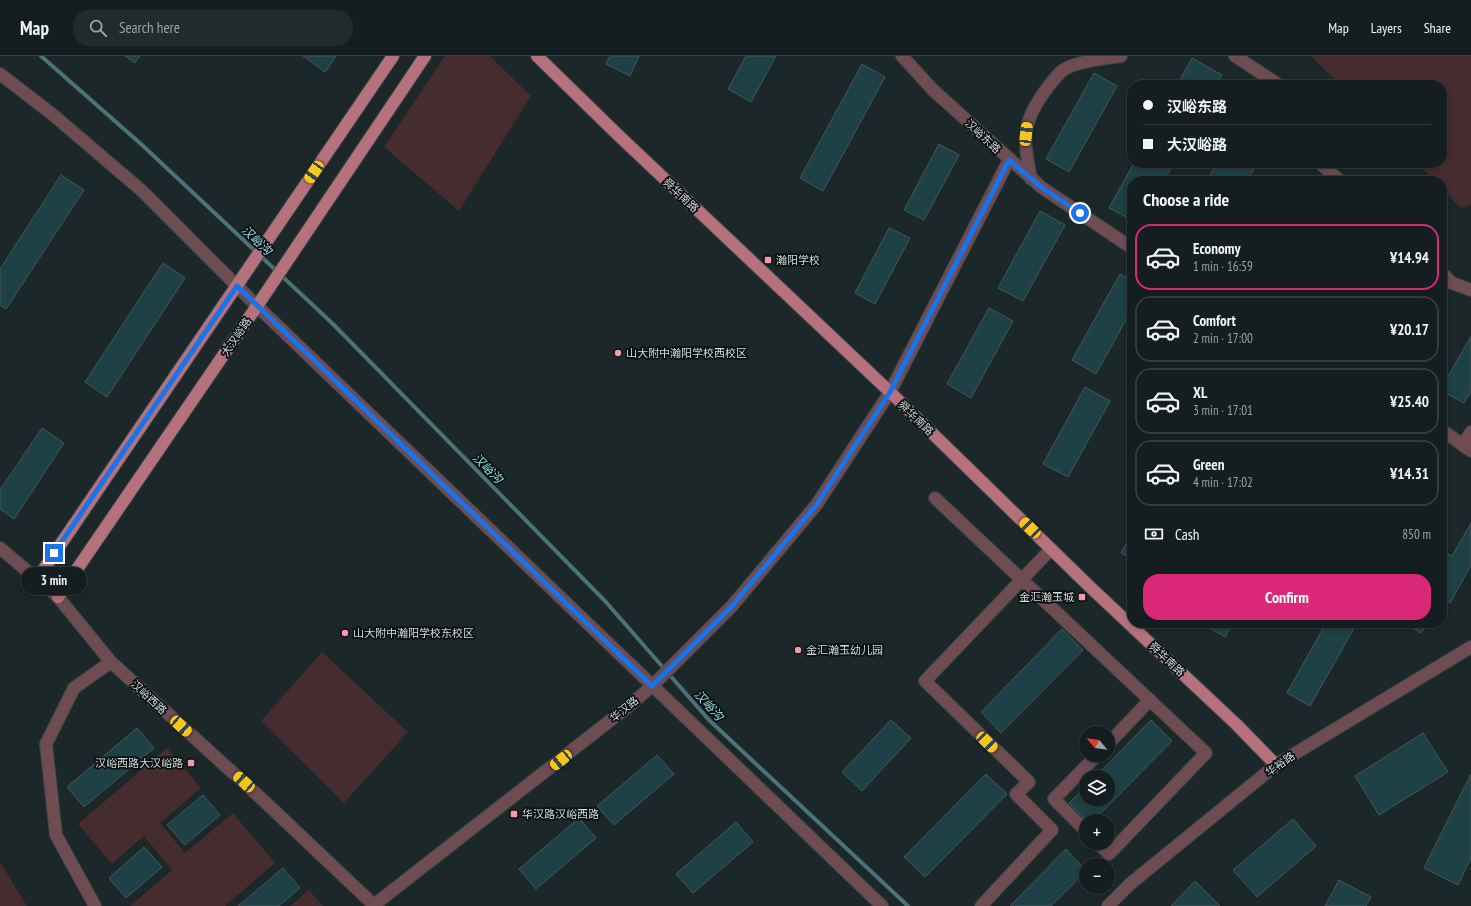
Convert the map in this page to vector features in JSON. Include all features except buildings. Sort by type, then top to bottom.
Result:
[{"type":"main road","points":[[37,579],[394,56]]},
{"type":"main road","name":"大汉峪路","points":[[58,597],[279,274],[425,56]]},
{"type":"main road","name":"舜华南路","points":[[537,56],[617,134],[890,392],[1127,621]]},
{"type":"main road","name":"舜华南路","points":[[1135,628],[1276,765]]},
{"type":"street","name":"汉峪东路","points":[[902,56],[933,90],[1031,179],[1127,245]]},
{"type":"street","points":[[1031,179],[1025,144],[1027,123],[1043,94],[1062,70],[1092,60],[1121,56]]},
{"type":"street","points":[[1235,56],[1271,80]]},
{"type":"street","points":[[0,74],[52,114],[141,190],[257,306],[882,906]]},
{"type":"street","name":"华汉路","points":[[374,905],[510,800],[652,686],[732,606],[817,504],[890,392],[1009,160]]},
{"type":"street","points":[[1326,168],[1334,176]]},
{"type":"street","points":[[1447,278],[1452,283],[1471,290]]},
{"type":"street","points":[[1447,434],[1467,448],[1471,432]]},
{"type":"street","points":[[935,498],[1206,753],[1115,848]]},
{"type":"street","name":"汉峪西路","points":[[0,548],[58,597],[112,662],[264,801],[374,905]]},
{"type":"street","points":[[981,906],[1052,830],[1016,794],[1029,782],[925,681],[1052,549]]},
{"type":"street","name":"华裕路","points":[[1108,906],[1130,884],[1276,765],[1471,647]]},
{"type":"street","points":[[95,906],[56,835],[46,744],[74,688],[112,662]]},
{"type":"street","points":[[1115,737],[1150,700]]},
{"type":"street","points":[[1079,824],[1054,799],[1090,762]]},
{"type":"street","points":[[1105,850],[1109,854],[1113,850]]},
{"type":"shaded area","points":[[445,56],[490,56],[531,96],[459,211],[384,147]]},
{"type":"shaded area","points":[[1311,56],[1471,56],[1471,205],[1461,208],[1447,194],[1447,176],[1429,176],[1422,168],[1447,168],[1447,80],[1335,80]]},
{"type":"shaded area","points":[[322,652],[408,732],[344,803],[261,721]]},
{"type":"shaded area","points":[[167,748],[201,788],[160,823],[185,853],[233,813],[275,863],[225,906],[130,906],[172,870],[144,836],[112,864],[78,824]]},
{"type":"shaded area","points":[[0,862],[27,906],[0,906]]},
{"type":"shaded area","points":[[309,890],[323,906],[290,906]]},
{"type":"waterway","name":"汉峪沟","points":[[41,56],[141,144],[333,324],[605,601],[709,720],[908,906]]},
{"type":"place","name":"瀚阳学校","points":[[768,260]]},
{"type":"place","name":"山大附中瀚阳学校西校区","points":[[618,353]]},
{"type":"place","name":"金汇瀚玉城","points":[[1082,597]]},
{"type":"place","name":"山大附中瀚阳学校东校区","points":[[345,633]]},
{"type":"place","name":"金汇瀚玉幼儿园","points":[[798,650]]},
{"type":"place","name":"汉峪西路大汉峪路","points":[[191,763]]},
{"type":"place","name":"华汉路汉峪西路","points":[[514,814]]},
{"type":"route","points":[[54,553],[237,286],[652,686],[732,606],[817,504],[890,392],[1009,160],[1041,187],[1080,213]]}]
